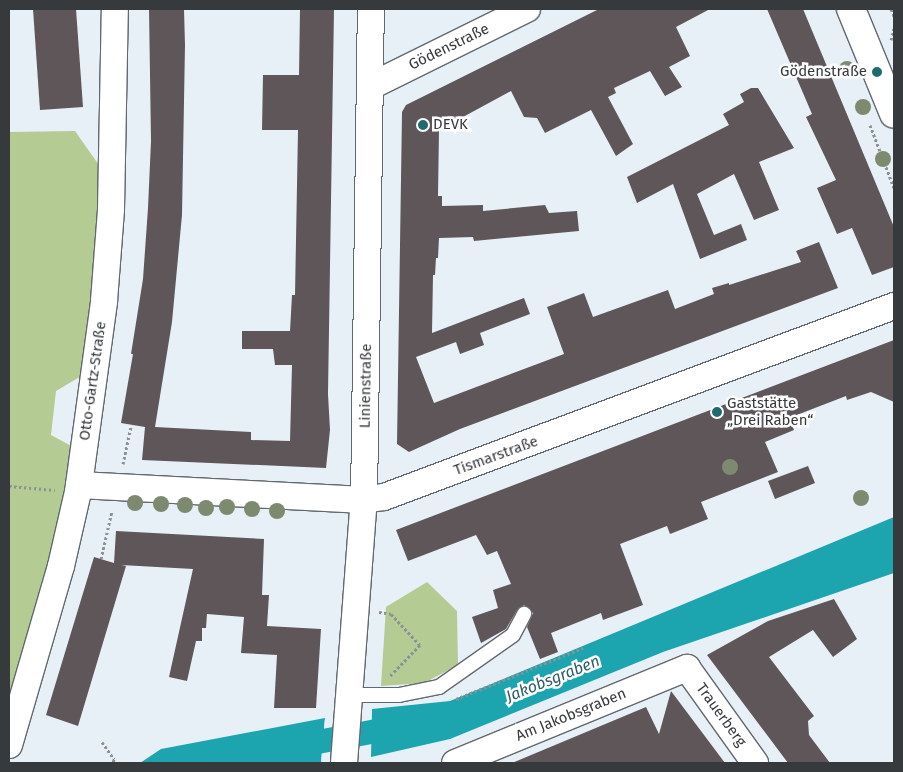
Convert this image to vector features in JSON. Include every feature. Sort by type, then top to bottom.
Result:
[{"type":"street","name":"Otto-Gartz-Straße","points":[[9,745],[61,566],[78,485],[104,301],[111,209],[115,9]]},
{"type":"street","name":"Linienstraße","points":[[344,763],[364,500],[371,9]]},
{"type":"street","name":"Gödenstraße","points":[[371,86],[527,9]]},
{"type":"street","points":[[851,9],[894,114]]},
{"type":"street","name":"Tismarstraße","points":[[78,485],[364,500],[384,497],[894,306]]},
{"type":"street","name":"Am Jakobsgraben","points":[[455,763],[687,668]]},
{"type":"street","name":"Trauerberg","points":[[687,668],[755,763]]},
{"type":"lane","points":[[349,700],[439,687],[513,636],[524,614]]},
{"type":"path","points":[[891,9],[894,16]]},
{"type":"path","points":[[9,486],[52,490]]},
{"type":"path","points":[[356,609],[391,614],[420,645],[387,679]]},
{"type":"path","points":[[450,701],[583,648]]},
{"type":"path","points":[[102,742],[114,759],[113,763]]},
{"type":"green space","points":[[75,131],[101,168],[99,255],[83,375],[56,391],[51,435],[77,449],[9,718],[9,132]]},
{"type":"green space","points":[[427,582],[457,611],[458,665],[424,683],[381,686],[386,607]]},
{"type":"water","points":[[894,517],[894,573],[663,652],[450,739],[371,757],[372,709],[450,701]]},
{"type":"water","points":[[325,718],[321,763],[140,763],[161,749]]},
{"type":"pier","points":[[370,709],[372,709],[368,757],[369,732]]},
{"type":"pier","points":[[325,718],[326,741],[321,763]]},
{"type":"building","points":[[33,9],[76,9],[83,107],[40,110]]},
{"type":"building","points":[[149,9],[184,9],[185,45],[182,215],[172,322],[155,427],[251,432],[251,440],[290,441],[292,365],[275,365],[273,349],[242,349],[242,331],[290,331],[292,295],[295,295],[298,130],[262,130],[263,75],[299,75],[300,9],[334,9],[328,394],[330,430],[326,468],[142,460],[145,427],[121,423],[143,279],[148,208],[151,141]]},
{"type":"building","points":[[599,9],[710,9],[676,27],[690,56],[669,67],[682,87],[665,96],[650,71],[614,88],[616,93],[608,97],[633,144],[616,156],[591,110],[545,133],[537,118],[524,117],[511,91],[439,130],[438,196],[442,196],[442,206],[483,205],[483,211],[545,205],[549,213],[577,211],[579,231],[474,241],[473,237],[439,238],[438,258],[436,258],[435,275],[433,275],[432,333],[524,298],[530,314],[480,333],[484,345],[460,354],[456,342],[416,357],[434,403],[564,354],[547,307],[584,293],[593,317],[668,290],[675,309],[714,294],[712,288],[729,283],[729,285],[801,262],[796,251],[819,242],[838,288],[460,429],[409,452],[397,444],[402,112],[406,105]]},
{"type":"building","points":[[767,9],[803,9],[894,227],[894,267],[872,275],[852,228],[837,234],[817,188],[836,180],[806,117],[812,114]]},
{"type":"building","points":[[751,88],[758,88],[794,148],[759,162],[779,210],[754,220],[734,174],[697,194],[714,235],[741,224],[747,240],[700,259],[673,184],[637,203],[627,177],[729,125],[723,114],[744,102],[740,94]]},
{"type":"building","points":[[894,340],[894,402],[871,392],[847,400],[846,396],[789,418],[794,430],[765,442],[778,472],[701,502],[708,519],[670,534],[667,526],[620,544],[643,605],[603,620],[601,613],[551,633],[558,652],[540,659],[527,627],[533,613],[524,605],[517,610],[506,629],[481,643],[472,617],[498,608],[493,590],[511,584],[497,551],[487,555],[476,535],[408,561],[396,530]]},
{"type":"building","points":[[808,466],[815,483],[775,499],[768,481]]},
{"type":"building","points":[[116,531],[264,539],[262,595],[269,595],[267,626],[321,629],[316,708],[274,708],[277,655],[241,653],[244,617],[207,614],[206,628],[202,628],[202,641],[196,641],[187,681],[169,677],[193,569],[121,565],[126,566],[78,726],[46,715],[94,557],[114,563]]},
{"type":"building","points":[[834,599],[857,639],[833,657],[813,630],[769,657],[814,716],[808,721],[809,735],[830,763],[788,763],[707,655],[768,621]]},
{"type":"building","points":[[671,691],[725,763],[512,763],[646,707],[659,734]]},
{"type":"waterway","name":"Jakobsgraben","points":[[291,747],[403,726]]},
{"type":"place","name":"Gödenstraße","points":[[877,72]]},
{"type":"place","name":"DEVK","points":[[423,125]]},
{"type":"place","name":"Gaststätte „Drei Raben“","points":[[717,412]]}]
